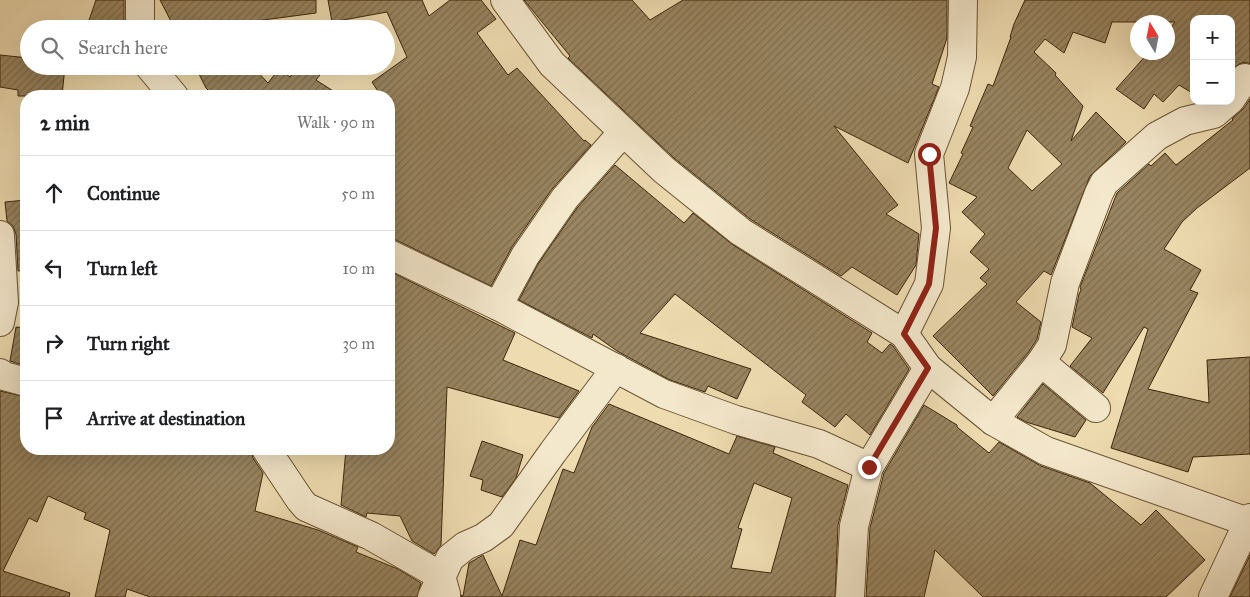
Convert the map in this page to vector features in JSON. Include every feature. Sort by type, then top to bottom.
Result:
[{"type":"street","points":[[140,0],[140,20]]},
{"type":"street","points":[[505,0],[552,64],[664,170],[741,232],[904,334],[928,368],[993,421],[1046,451],[1249,520],[1213,597]]},
{"type":"street","points":[[904,334],[929,284],[936,228],[929,154],[955,88],[962,57],[963,0]]},
{"type":"street","points":[[156,75],[169,90]]},
{"type":"street","points":[[993,421],[1041,362],[1052,345],[1066,283],[1104,183],[1157,136],[1185,121],[1214,114],[1237,86]]},
{"type":"street","points":[[498,306],[525,256],[565,198],[624,132]]},
{"type":"street","points":[[0,235],[4,302],[0,322]]},
{"type":"street","points":[[395,258],[498,306],[664,394],[736,420],[820,444],[869,467]]},
{"type":"street","points":[[1041,362],[1096,408]]},
{"type":"street","points":[[270,455],[306,507],[371,536],[440,590],[450,558],[465,546],[483,538],[501,525],[616,368]]},
{"type":"street","points":[[850,597],[854,526],[869,467],[928,368]]},
{"type":"street","points":[[0,373],[20,380]]},
{"type":"building","points":[[96,0],[124,0],[124,20],[89,20]]},
{"type":"building","points":[[160,0],[316,0],[316,13],[263,20],[170,20]]},
{"type":"building","points":[[328,0],[422,0],[429,16],[450,0],[481,0],[496,19],[477,33],[508,75],[517,68],[584,141],[591,145],[552,189],[512,247],[491,286],[395,240],[395,90],[377,90],[372,82],[382,75],[395,75],[395,66],[407,57],[395,30],[395,20],[391,20],[387,12],[343,20],[332,20]]},
{"type":"building","points":[[524,0],[632,0],[650,20],[683,0],[947,0],[947,38],[932,84],[939,87],[908,163],[834,126],[898,205],[886,214],[919,234],[916,265],[897,295],[852,267],[841,276],[750,219],[674,158],[568,58],[570,56]]},
{"type":"building","points":[[1025,0],[1250,0],[1250,64],[1246,62],[1235,67],[1235,15],[1190,15],[1190,92],[1179,85],[1163,102],[1154,94],[1144,109],[1116,89],[1142,60],[1175,60],[1175,15],[1130,15],[1130,22],[1112,22],[1105,43],[1073,32],[1064,53],[1045,39],[1034,52],[1056,73],[1055,75],[1083,106],[1071,141],[1096,112],[1126,142],[1090,176],[1051,275],[1044,271],[1016,302],[1041,322],[1037,339],[993,396],[933,336],[987,284],[980,278],[989,269],[970,252],[985,234],[962,212],[977,197],[949,183],[963,154],[961,153],[973,127],[970,126],[988,84],[993,86]],"holes":[[[1027,130],[1062,164],[1032,191],[1008,168]]]},
{"type":"building","points":[[0,55],[20,57],[20,75],[64,75],[63,90],[20,90],[20,96],[18,96],[18,90],[0,87]]},
{"type":"building","points":[[200,75],[260,75],[268,83],[274,75],[287,75],[290,77],[291,75],[320,75],[316,80],[332,90],[208,90]]},
{"type":"building","points":[[1250,99],[1250,168],[1197,208],[1182,222],[1164,249],[1201,270],[1190,290],[1198,293],[1148,389],[1209,403],[1207,360],[1250,357],[1250,454],[1193,457],[1188,472],[1111,448],[1148,329],[1144,327],[1103,393],[1070,366],[1092,338],[1072,327],[1081,290],[1080,287],[1117,193],[1149,164],[1151,166],[1165,153],[1176,165],[1233,120]]},
{"type":"building","points":[[615,165],[684,223],[693,213],[733,245],[872,333],[867,342],[882,353],[890,344],[893,346],[909,369],[870,435],[846,414],[835,427],[802,402],[806,395],[675,294],[640,333],[751,369],[737,399],[708,386],[705,392],[670,380],[617,351],[593,334],[592,338],[519,300],[538,264],[577,208]]},
{"type":"building","points":[[20,201],[20,271],[18,271],[16,234],[13,226],[7,221],[5,202]]},
{"type":"building","points":[[395,274],[515,333],[503,360],[579,391],[559,418],[447,387],[441,545],[434,554],[412,541],[400,516],[367,513],[366,517],[341,505],[345,455],[395,455]]},
{"type":"building","points":[[16,327],[20,327],[20,364],[10,361]]},
{"type":"building","points":[[1043,384],[1086,420],[1075,437],[1026,422],[1017,417]]},
{"type":"building","points":[[0,391],[20,396],[20,455],[252,455],[263,473],[255,511],[318,530],[358,547],[356,552],[398,569],[421,583],[417,597],[150,597],[127,589],[125,597],[95,597],[110,530],[84,519],[86,513],[48,496],[37,522],[29,518],[3,571],[70,593],[69,597],[0,597]]},
{"type":"building","points":[[609,404],[729,454],[737,436],[775,447],[773,453],[848,485],[838,525],[835,597],[461,597],[461,595],[463,596],[469,563],[483,555],[502,596],[520,540],[536,545],[563,469],[574,473],[592,427]],"holes":[[[754,483],[792,498],[771,573],[731,568],[742,529],[738,528]]]},
{"type":"building","points":[[924,405],[957,425],[957,427],[989,453],[999,442],[1041,466],[1090,483],[1141,525],[1156,510],[1205,560],[1166,597],[983,597],[935,550],[924,597],[866,597],[870,528],[884,473]]},
{"type":"building","points":[[482,441],[523,455],[516,478],[502,497],[481,490],[483,480],[470,476]]},
{"type":"building","points":[[1250,555],[1250,597],[1230,597]]},
{"type":"route","points":[[869,467],[928,368],[904,334],[929,284],[936,228],[929,154]]}]
